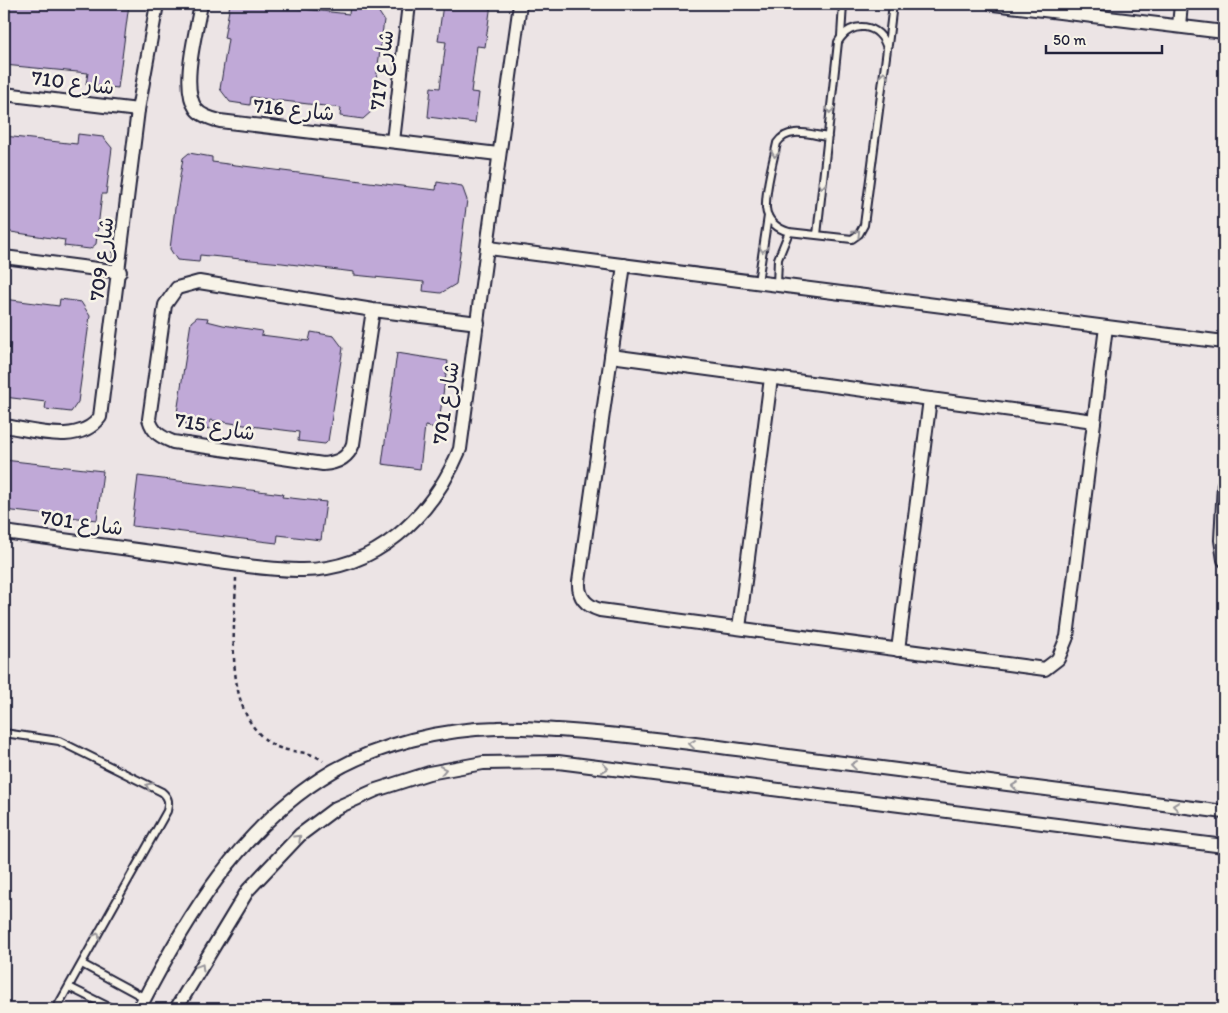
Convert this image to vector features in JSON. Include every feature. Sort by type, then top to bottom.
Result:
[{"type":"street","name":"شارع 709","points":[[4,426],[69,434],[82,432],[95,425],[100,417],[120,272],[138,110],[157,4]]},
{"type":"street","name":"شارع 716","points":[[201,4],[189,83],[196,109],[208,118],[498,154]]},
{"type":"street","name":"شارع 717","points":[[394,141],[409,4]]},
{"type":"street","name":"شارع 701","points":[[4,532],[236,564],[299,570],[330,567],[354,561],[378,550],[414,522],[435,497],[449,476],[460,449],[489,248],[498,154],[520,4]]},
{"type":"street","points":[[993,4],[1224,32]]},
{"type":"street","points":[[1179,26],[1181,4]]},
{"type":"street","name":"شارع 710","points":[[4,94],[138,110]]},
{"type":"street","points":[[489,248],[1224,342]]},
{"type":"street","points":[[4,257],[120,272]]},
{"type":"street","points":[[624,265],[578,582],[580,594],[593,608],[1045,669],[1058,659],[1067,637],[1106,327]]},
{"type":"street","name":"شارع 715","points":[[373,310],[353,444],[350,452],[342,460],[323,464],[173,442],[156,434],[151,426],[149,419],[165,305],[177,288],[199,282],[373,310],[478,322]]},
{"type":"street","points":[[611,356],[1094,421]]},
{"type":"street","points":[[739,628],[771,378]]},
{"type":"street","points":[[898,650],[930,399]]},
{"type":"street","points":[[1224,484],[1221,540],[1224,560]]},
{"type":"street","points":[[142,1004],[176,939],[222,871],[272,818],[293,799],[334,771],[381,750],[420,738],[497,728],[605,733],[1224,812]]},
{"type":"street","points":[[176,1009],[248,890],[300,835],[336,808],[376,790],[429,773],[483,763],[558,762],[1224,846]]},
{"type":"lane","points":[[816,235],[838,42],[841,36],[843,4]]},
{"type":"lane","points":[[828,137],[789,133],[780,138],[776,143],[766,209],[768,216],[776,226],[789,232],[852,239],[860,234],[864,225],[893,4]]},
{"type":"lane","points":[[841,36],[854,27],[869,27],[881,35],[888,49]]},
{"type":"lane","points":[[758,282],[768,216]]},
{"type":"lane","points":[[777,285],[778,260],[789,232]]},
{"type":"lane","points":[[4,733],[59,741],[168,796],[168,812],[56,1009]]},
{"type":"lane","points":[[82,964],[142,1004]]},
{"type":"lane","points":[[69,987],[113,1009]]},
{"type":"path","points":[[236,564],[235,673],[237,694],[244,714],[256,731],[272,745],[288,752],[309,753],[334,771]]},
{"type":"building","points":[[4,4],[129,4],[118,88],[86,84],[88,73],[4,65]]},
{"type":"building","points":[[230,4],[256,4],[349,14],[350,7],[378,11],[384,20],[372,111],[363,119],[340,116],[341,108],[251,97],[250,105],[230,102],[220,89],[228,39],[224,38]]},
{"type":"building","points":[[443,4],[491,4],[485,47],[477,46],[471,92],[479,93],[475,123],[428,117],[431,87],[440,88],[446,42],[438,41]]},
{"type":"building","points":[[78,134],[103,137],[112,148],[106,194],[102,194],[96,244],[90,249],[64,246],[65,240],[4,231],[4,136],[77,144]]},
{"type":"building","points":[[189,153],[212,157],[212,162],[393,185],[436,190],[437,182],[462,186],[467,200],[456,284],[441,293],[423,291],[424,282],[354,275],[354,272],[282,263],[200,255],[199,262],[177,260],[170,249],[183,158]]},
{"type":"building","points":[[4,299],[59,306],[60,299],[81,302],[90,316],[78,402],[71,412],[45,409],[46,402],[4,397],[10,344],[4,343]]},
{"type":"building","points":[[197,317],[208,318],[207,321],[223,325],[262,331],[261,335],[309,341],[311,332],[334,336],[343,348],[328,441],[325,444],[298,441],[299,432],[210,420],[209,429],[188,425],[182,421],[177,413],[191,322]]},
{"type":"building","points":[[397,353],[448,361],[438,428],[425,426],[420,469],[382,464]]},
{"type":"building","points":[[4,460],[103,471],[97,520],[4,510]]},
{"type":"building","points":[[138,476],[283,494],[282,497],[326,502],[321,540],[278,535],[277,543],[132,526]]}]
